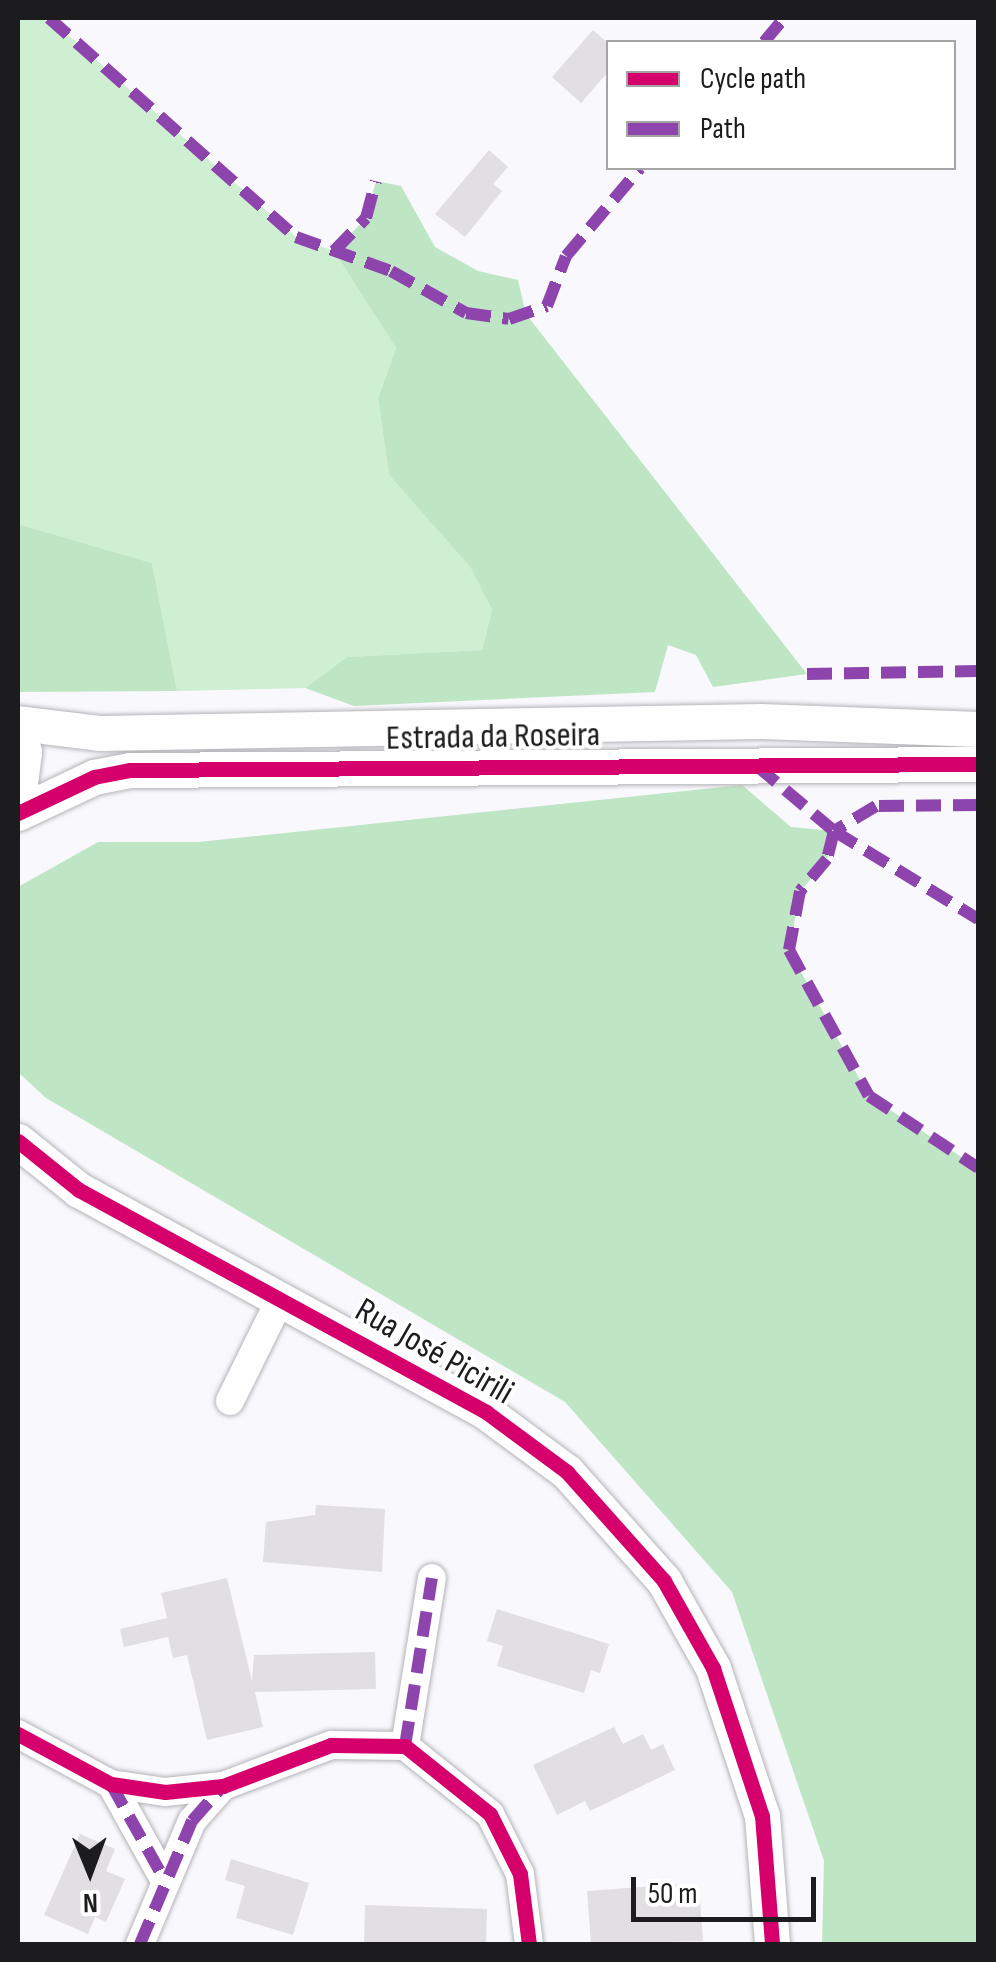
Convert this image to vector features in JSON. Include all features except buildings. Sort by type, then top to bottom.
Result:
[{"type":"street","name":"Estrada da Roseira","points":[[18,723],[100,732],[762,722],[978,729]]},
{"type":"street","points":[[18,733],[24,752],[18,800]]},
{"type":"street","name":"Estrada da Roseira","points":[[18,813],[94,778],[130,770],[978,764]]},
{"type":"street","name":"Rua José Picirili","points":[[18,1141],[79,1190],[486,1412],[566,1472],[664,1580],[713,1668],[762,1816],[772,1944]]},
{"type":"street","points":[[230,1401],[280,1300]]},
{"type":"street","points":[[405,1746],[432,1578]]},
{"type":"street","points":[[18,1734],[111,1784],[165,1792],[224,1786],[331,1745],[405,1746],[490,1814],[520,1874],[528,1944]]},
{"type":"street","points":[[111,1784],[164,1877]]},
{"type":"street","points":[[140,1944],[164,1877],[192,1820],[224,1786]]},
{"type":"green space","points":[[18,18],[49,18],[296,237],[334,251],[396,348],[378,398],[389,475],[470,567],[492,610],[482,650],[347,657],[305,688],[177,691],[152,563],[18,524]]},
{"type":"green space","points":[[376,181],[401,186],[435,247],[478,271],[518,280],[526,314],[807,674],[713,687],[696,655],[668,645],[655,692],[354,706],[305,688],[347,657],[482,650],[492,610],[470,567],[389,475],[378,398],[396,348],[334,251],[366,218]]},
{"type":"green space","points":[[18,524],[152,563],[177,691],[18,692]]},
{"type":"green space","points":[[742,785],[791,827],[834,831],[827,859],[800,892],[789,950],[869,1096],[978,1168],[978,1944],[822,1944],[824,1861],[732,1592],[565,1402],[46,1098],[18,1072],[18,887],[98,842],[198,842]]},
{"type":"marked path","points":[[49,18],[296,237],[391,271],[466,313],[509,319],[547,306],[566,256],[638,170]]},
{"type":"marked path","points":[[766,40],[784,18]]},
{"type":"marked path","points":[[334,251],[366,218],[376,181]]},
{"type":"marked path","points":[[807,674],[978,671]]},
{"type":"marked path","points":[[757,766],[834,831],[978,919]]},
{"type":"marked path","points":[[978,805],[876,806],[834,831],[827,859],[800,891],[789,950],[869,1096],[978,1168]]},
{"type":"marked path","points":[[405,1746],[432,1578]]},
{"type":"marked path","points":[[111,1784],[163,1877]]},
{"type":"marked path","points":[[140,1944],[192,1821],[222,1787]]},
{"type":"cycle path","points":[[18,813],[94,777],[130,770],[978,764]]},
{"type":"cycle path","points":[[18,1141],[79,1190],[486,1412],[567,1472],[664,1581],[713,1668],[762,1816],[772,1944]]},
{"type":"cycle path","points":[[18,1734],[111,1784],[165,1792],[223,1786],[331,1745],[405,1746],[490,1814],[520,1874],[529,1944]]}]
